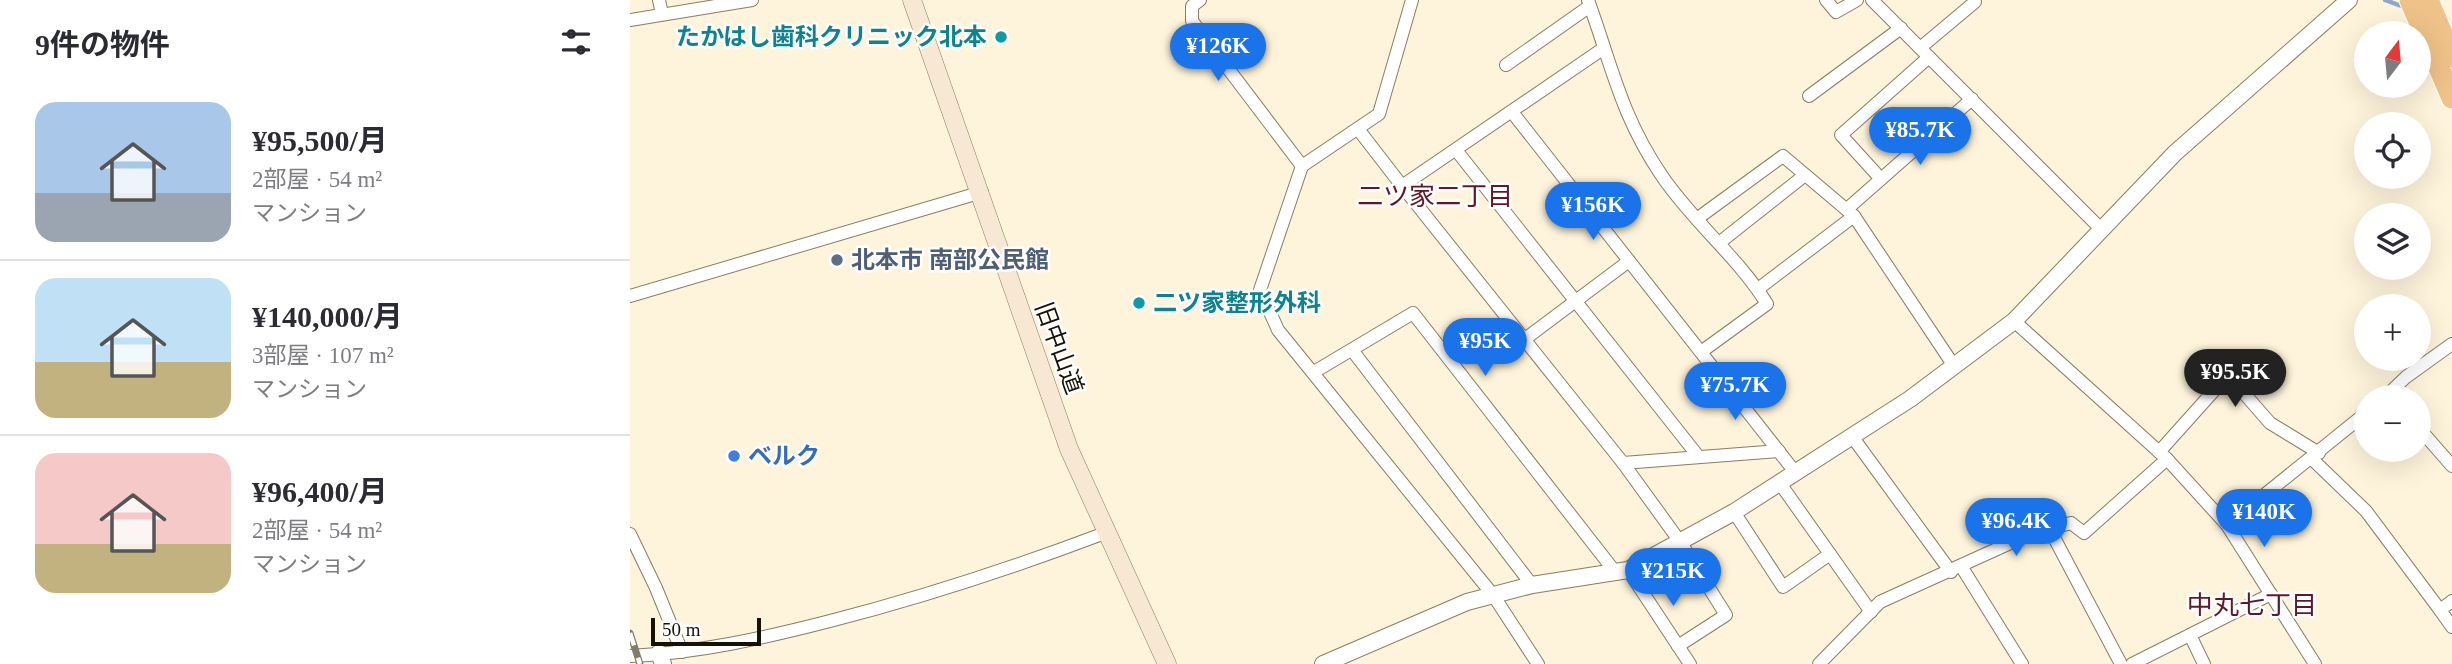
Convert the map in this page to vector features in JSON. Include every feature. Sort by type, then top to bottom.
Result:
[{"type":"highway","points":[[2410,0],[2452,98]]},
{"type":"highway","points":[[2427,0],[2452,57]]},
{"type":"main road","name":"旧中山道","points":[[912,0],[982,192],[1046,385],[1105,533],[1167,664]]},
{"type":"street","points":[[659,0],[662,14]]},
{"type":"street","points":[[630,20],[752,0]]},
{"type":"street","points":[[1200,0],[1192,6],[1192,21],[1302,166]]},
{"type":"street","points":[[1412,0],[1379,114],[1302,166],[1261,290],[1278,330],[1493,595],[1538,664]]},
{"type":"street","points":[[1826,0],[1836,12],[1857,0]]},
{"type":"street","points":[[1872,0],[2101,229]]},
{"type":"street","points":[[1323,664],[1467,602],[1532,585],[1622,572],[1681,543],[1734,512],[1910,399],[2014,321],[2175,153],[2348,0]]},
{"type":"street","points":[[1881,179],[1841,135],[1975,2]]},
{"type":"street","points":[[1506,65],[1589,3],[1615,86],[1635,134],[1664,179],[1758,289],[1767,304],[1701,352]]},
{"type":"street","points":[[1809,96],[1900,28]]},
{"type":"street","points":[[1402,186],[1604,48]]},
{"type":"street","points":[[1758,289],[1850,213],[1881,179],[1972,99]]},
{"type":"street","points":[[1512,112],[1795,472]]},
{"type":"street","points":[[1358,129],[1623,463],[1681,543],[1726,615],[1678,646]]},
{"type":"street","points":[[1456,150],[1698,456]]},
{"type":"street","points":[[1698,218],[1783,156],[1850,213],[1954,366]]},
{"type":"street","points":[[1719,243],[1805,175]]},
{"type":"street","points":[[630,296],[982,192]]},
{"type":"street","points":[[1525,339],[1629,261]]},
{"type":"street","points":[[1314,372],[1413,313],[1622,572],[1690,664]]},
{"type":"street","points":[[2014,321],[2163,456],[2227,525],[2315,664]]},
{"type":"street","points":[[2399,385],[2452,344]]},
{"type":"street","points":[[1352,350],[1532,585]]},
{"type":"street","points":[[1819,664],[1881,602],[2030,534],[2071,523],[2084,533],[2163,456],[2228,375],[2270,423],[2315,456],[2366,511],[2452,626]]},
{"type":"street","points":[[2227,525],[2354,423]]},
{"type":"street","points":[[1851,435],[1956,569],[2022,664]]},
{"type":"street","points":[[2431,442],[2452,466]]},
{"type":"street","points":[[1623,463],[1779,451]]},
{"type":"street","points":[[1779,482],[1871,612]]},
{"type":"street","points":[[1734,512],[1783,587],[1830,554]]},
{"type":"street","points":[[2049,528],[2121,664]]},
{"type":"street","points":[[630,656],[661,659],[681,652],[761,639],[892,605],[1035,559],[1105,533]]},
{"type":"street","points":[[630,534],[656,588],[681,652]]},
{"type":"street","points":[[2132,664],[2271,594]]},
{"type":"street","points":[[2440,610],[2452,601]]},
{"type":"street","points":[[2190,635],[2204,664]]},
{"type":"waterway","points":[[2385,0],[2404,7]]},
{"type":"railway","points":[[630,633],[640,664]]},
{"type":"place","name":"たかはし歯科クリニック北本","points":[[1001,37]]},
{"type":"place","name":"北本市 南部公民館","points":[[837,260]]},
{"type":"place","name":"二ツ家整形外科","points":[[1139,303]]},
{"type":"place","name":"ベルク","points":[[734,456]]},
{"type":"district","name":"二ツ家二丁目","points":[[1435,196]]},
{"type":"district","name":"中丸七丁目","points":[[2252,605]]}]
